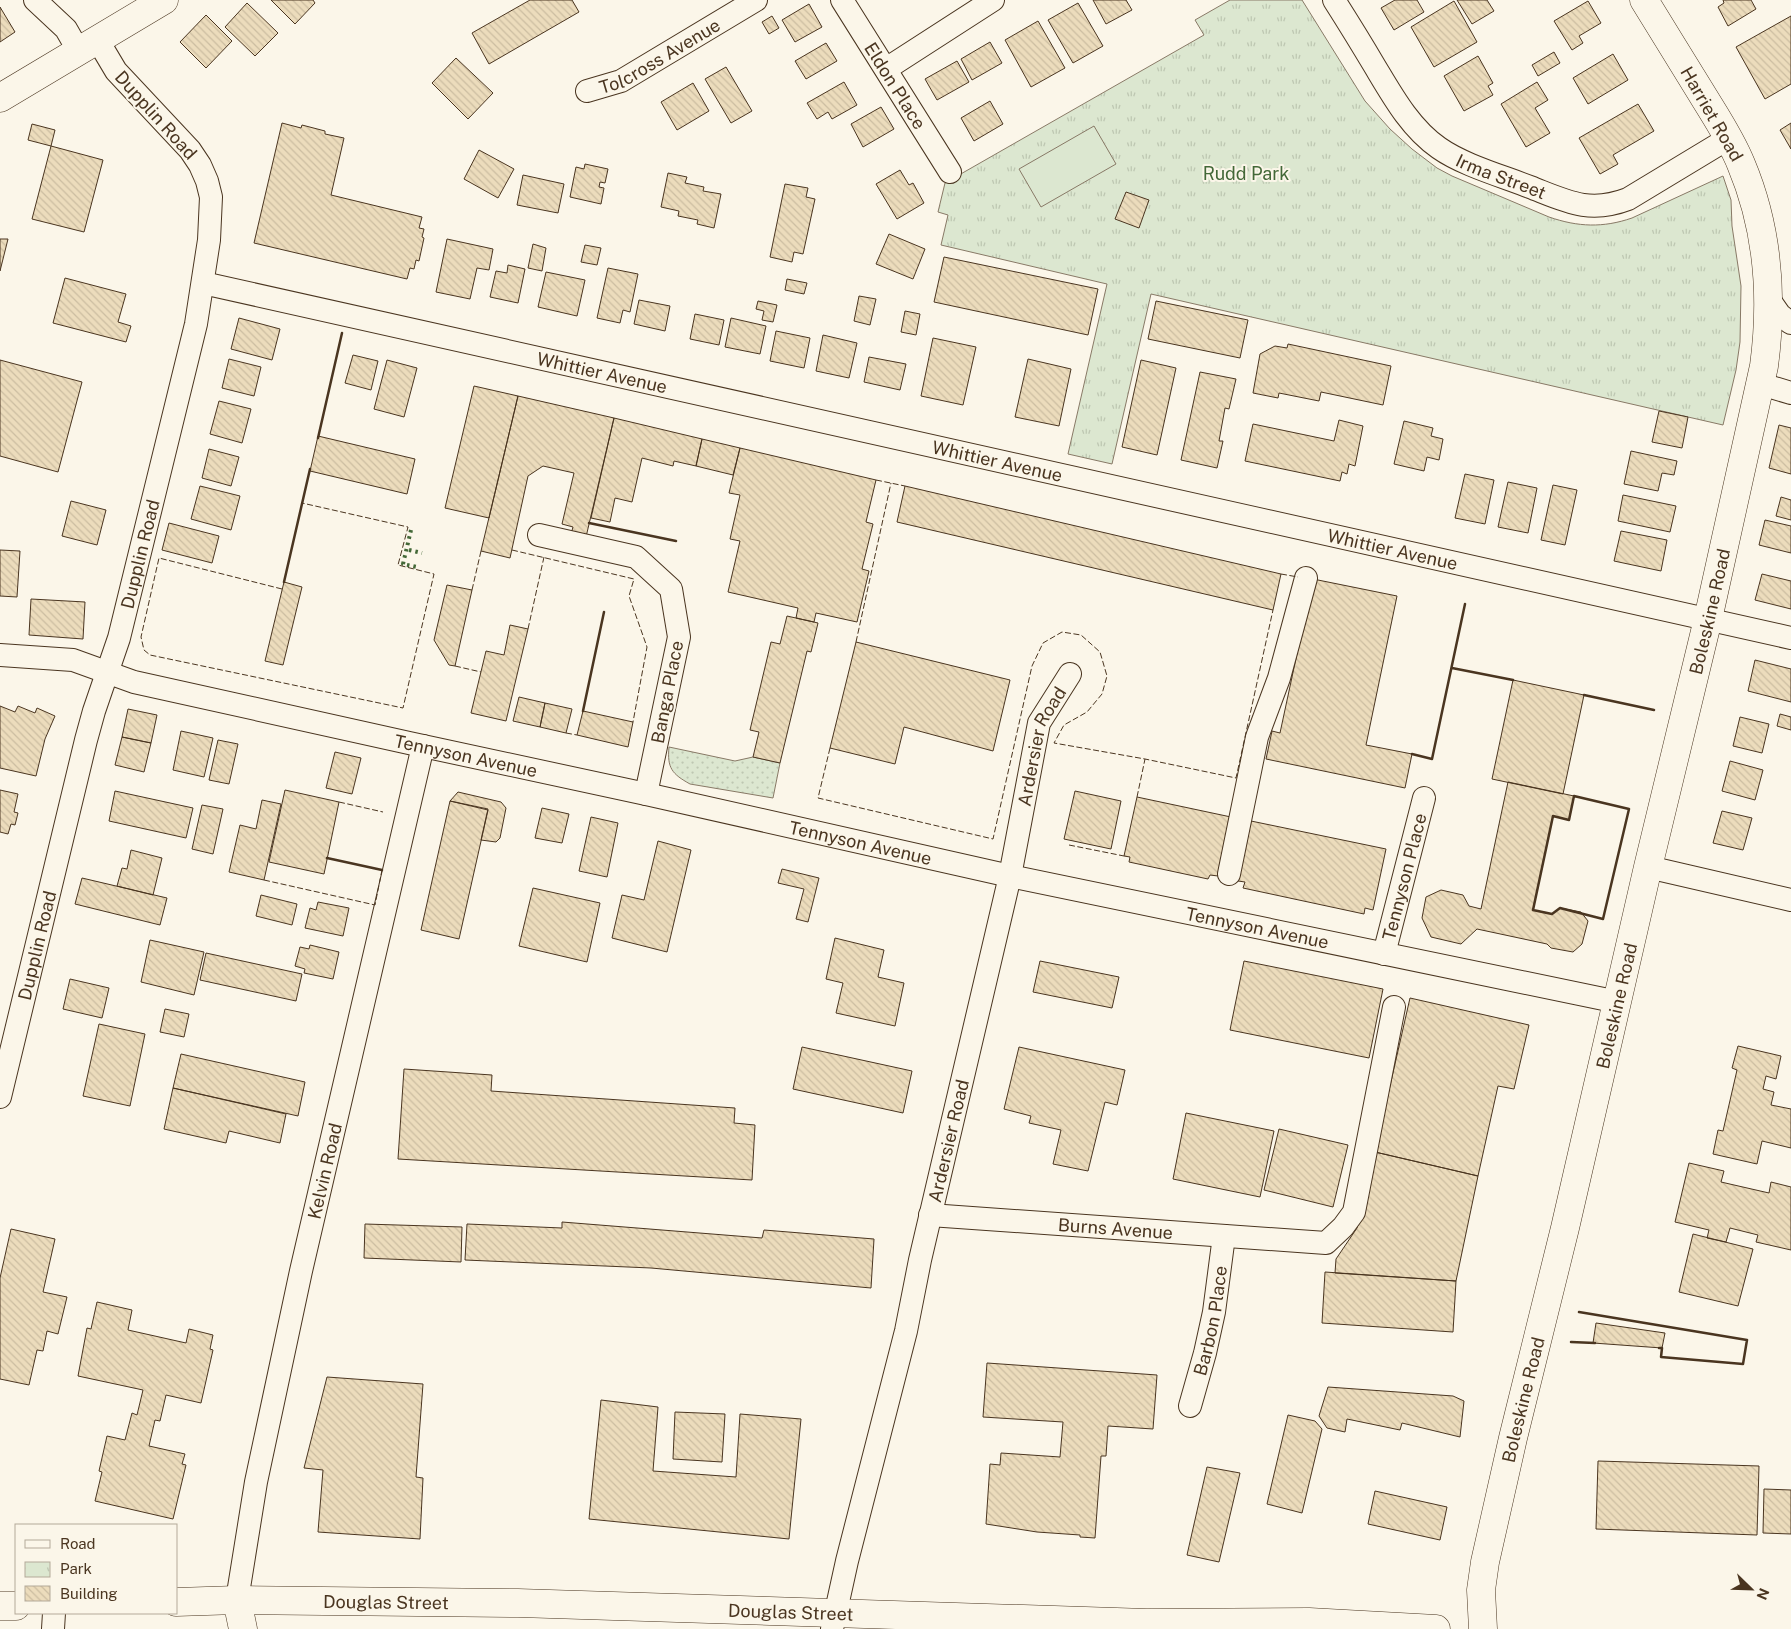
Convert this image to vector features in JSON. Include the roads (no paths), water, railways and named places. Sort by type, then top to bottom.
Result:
[{"type":"main road","points":[[0,98],[164,0]]},
{"type":"main road","name":"Harriet Road","points":[[1644,0],[1729,138],[1741,164],[1759,217],[1768,298],[1767,349],[1761,384]]},
{"type":"main road","name":"Boleskine Road","points":[[1483,1629],[1481,1590],[1483,1572],[1513,1438],[1565,1228],[1648,867],[1708,619],[1761,384]]},
{"type":"main road","points":[[237,1600],[243,1629]]},
{"type":"main road","name":"Douglas Street","points":[[178,1602],[237,1600],[518,1603],[834,1621],[1310,1622],[1436,1629]]},
{"type":"main road","points":[[0,1606],[15,1606]]},
{"type":"street","name":"Dupplin Road","points":[[0,1097],[86,740],[126,610],[192,344],[209,240],[211,197],[200,165],[190,150],[116,71],[35,0]]},
{"type":"street","name":"Tolcross Avenue","points":[[587,91],[621,81],[756,0]]},
{"type":"street","name":"Eldon Place","points":[[842,0],[950,172]]},
{"type":"street","points":[[886,69],[993,0]]},
{"type":"street","name":"Irma Street","points":[[1334,0],[1387,87],[1409,118],[1428,139],[1454,157],[1568,202],[1590,207],[1614,204],[1628,199],[1729,138]]},
{"type":"street","name":"Whittier Avenue","points":[[203,283],[1791,638]]},
{"type":"street","points":[[1768,298],[1780,315],[1791,323]]},
{"type":"street","points":[[1761,384],[1791,393]]},
{"type":"street","name":"Banga Place","points":[[539,535],[636,557],[671,589],[679,637],[646,794]]},
{"type":"street","points":[[1229,874],[1257,737],[1279,678],[1306,578]]},
{"type":"street","name":"Tennyson Avenue","points":[[0,655],[67,659],[134,682],[1010,876],[1618,1002]]},
{"type":"street","name":"Ardersier Road","points":[[834,1621],[847,1560],[904,1338],[930,1215],[1010,876],[1039,723],[1070,674]]},
{"type":"street","name":"Kelvin Road","points":[[237,1600],[256,1482],[301,1271],[423,746]]},
{"type":"street","name":"Tennyson Place","points":[[1384,954],[1424,798]]},
{"type":"street","points":[[1648,867],[1791,900]]},
{"type":"street","name":"Burns Avenue","points":[[930,1215],[1326,1243],[1344,1227],[1354,1212],[1394,1008]]},
{"type":"street","name":"Barbon Place","points":[[1190,1406],[1206,1353],[1214,1312],[1224,1236]]},
{"type":"street","points":[[53,1629],[54,1614]]},
{"type":"park label","name":"Rudd Park","points":[[1246,173]]}]
